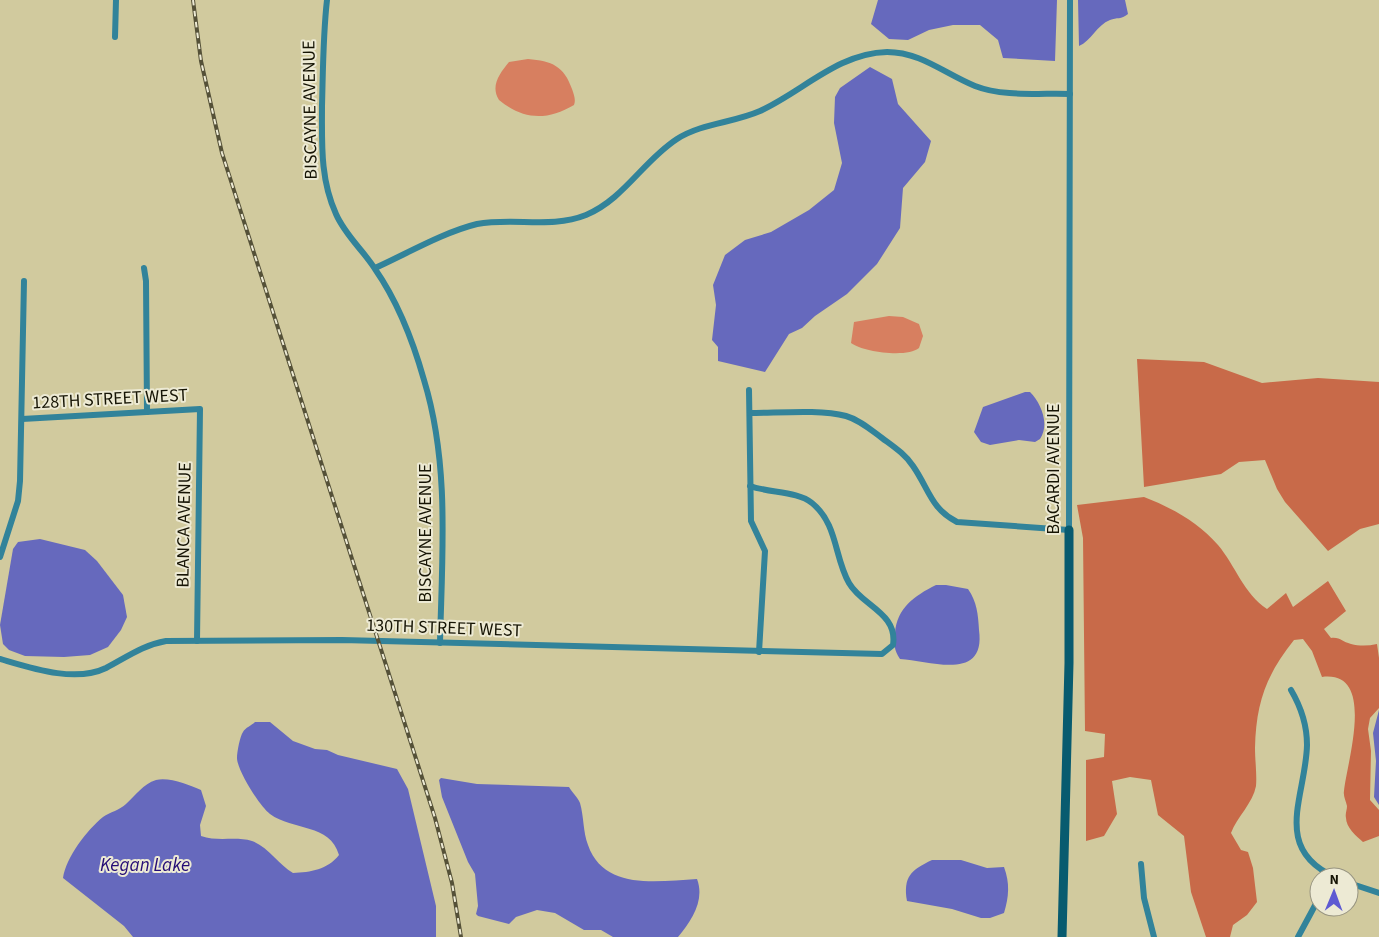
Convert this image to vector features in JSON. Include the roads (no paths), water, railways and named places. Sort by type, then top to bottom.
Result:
[{"type":"street","points":[[115,37],[116,0]]},
{"type":"street","name":"BISCAYNE AVENUE","points":[[327,0],[323,41],[322,160],[327,190],[336,215],[349,236],[375,268],[393,298],[411,340],[425,381],[434,423],[443,501],[440,643]]},
{"type":"street","name":"BACARDI AVENUE","points":[[1062,937],[1069,653],[1070,0]]},
{"type":"street","points":[[375,268],[476,225],[503,221],[552,223],[588,214],[618,196],[653,157],[678,139],[700,129],[761,111],[840,64],[862,55],[888,52],[913,56],[976,86],[994,91],[1070,94]]},
{"type":"street","points":[[144,268],[146,280],[147,412]]},
{"type":"street","points":[[0,557],[18,501],[22,419],[24,281]]},
{"type":"street","points":[[749,390],[751,521],[765,551],[759,652]]},
{"type":"street","name":"128TH STREET WEST","points":[[22,419],[200,409]]},
{"type":"street","name":"BLANCA AVENUE","points":[[197,641],[200,409]]},
{"type":"street","points":[[750,413],[832,414],[861,423],[903,453],[914,467],[936,507],[945,516],[957,522],[1070,530]]},
{"type":"street","name":"130TH STREET WEST","points":[[0,659],[47,672],[73,674],[104,669],[151,644],[197,641],[342,640],[882,654],[893,645],[894,630],[889,622],[849,584],[844,573],[836,540],[822,515],[812,502],[795,494],[763,491],[750,486]]},
{"type":"street","points":[[1291,690],[1302,713],[1306,737],[1296,831],[1301,848],[1308,858],[1320,867]]},
{"type":"street","points":[[1141,864],[1144,898],[1154,937]]},
{"type":"street","points":[[1359,886],[1379,893]]},
{"type":"street","points":[[1298,937],[1309,917]]},
{"type":"water","points":[[878,0],[1057,0],[1055,61],[1003,58],[998,40],[980,25],[953,25],[929,30],[908,40],[889,39],[871,24]]},
{"type":"water","points":[[1078,0],[1125,0],[1128,14],[1105,22],[1087,41],[1079,46]]},
{"type":"water","points":[[870,67],[892,79],[898,104],[931,141],[925,162],[903,188],[900,228],[877,264],[847,294],[815,316],[802,328],[789,334],[765,372],[718,361],[718,347],[712,340],[716,305],[713,285],[725,255],[745,240],[771,232],[809,210],[834,190],[842,163],[834,123],[835,97],[840,88]]},
{"type":"water","points":[[1025,392],[1030,392],[1038,402],[1043,414],[1044,427],[1040,439],[1035,442],[1019,440],[990,445],[981,442],[974,432],[983,407]]},
{"type":"water","points":[[40,539],[85,550],[97,561],[123,595],[127,617],[121,630],[108,647],[90,655],[64,657],[25,656],[9,650],[3,644],[0,625],[13,549],[18,542]]},
{"type":"water","points":[[936,585],[968,589],[973,599],[978,619],[979,646],[974,657],[965,663],[954,665],[900,659],[897,653],[895,633],[899,616],[914,598]]},
{"type":"water","points":[[1379,710],[1379,805],[1374,797],[1376,761],[1373,733]]},
{"type":"water","name":"Kegan Lake","points":[[255,722],[270,722],[293,741],[315,749],[327,750],[338,755],[397,769],[408,789],[436,906],[436,937],[133,937],[124,926],[63,878],[68,861],[84,836],[97,822],[124,806],[147,784],[161,779],[179,782],[201,790],[206,806],[200,825],[201,836],[214,839],[252,841],[263,847],[293,873],[318,869],[334,860],[339,855],[328,837],[270,814],[250,788],[238,764],[237,755],[242,734],[245,729]]},
{"type":"water","points":[[441,778],[477,784],[569,787],[580,803],[588,845],[596,860],[606,870],[634,880],[666,881],[697,879],[699,895],[696,910],[678,937],[613,937],[601,930],[584,930],[555,913],[537,910],[516,917],[509,924],[478,916],[476,914],[478,906],[475,874],[468,862],[442,797],[439,780]]},
{"type":"water","points":[[932,860],[961,860],[987,868],[1004,867],[1008,890],[1004,913],[990,918],[981,918],[952,909],[907,901],[906,886],[910,875],[919,867]]},
{"type":"railway","points":[[193,0],[201,61],[222,153],[435,818],[452,883],[461,937]]}]
